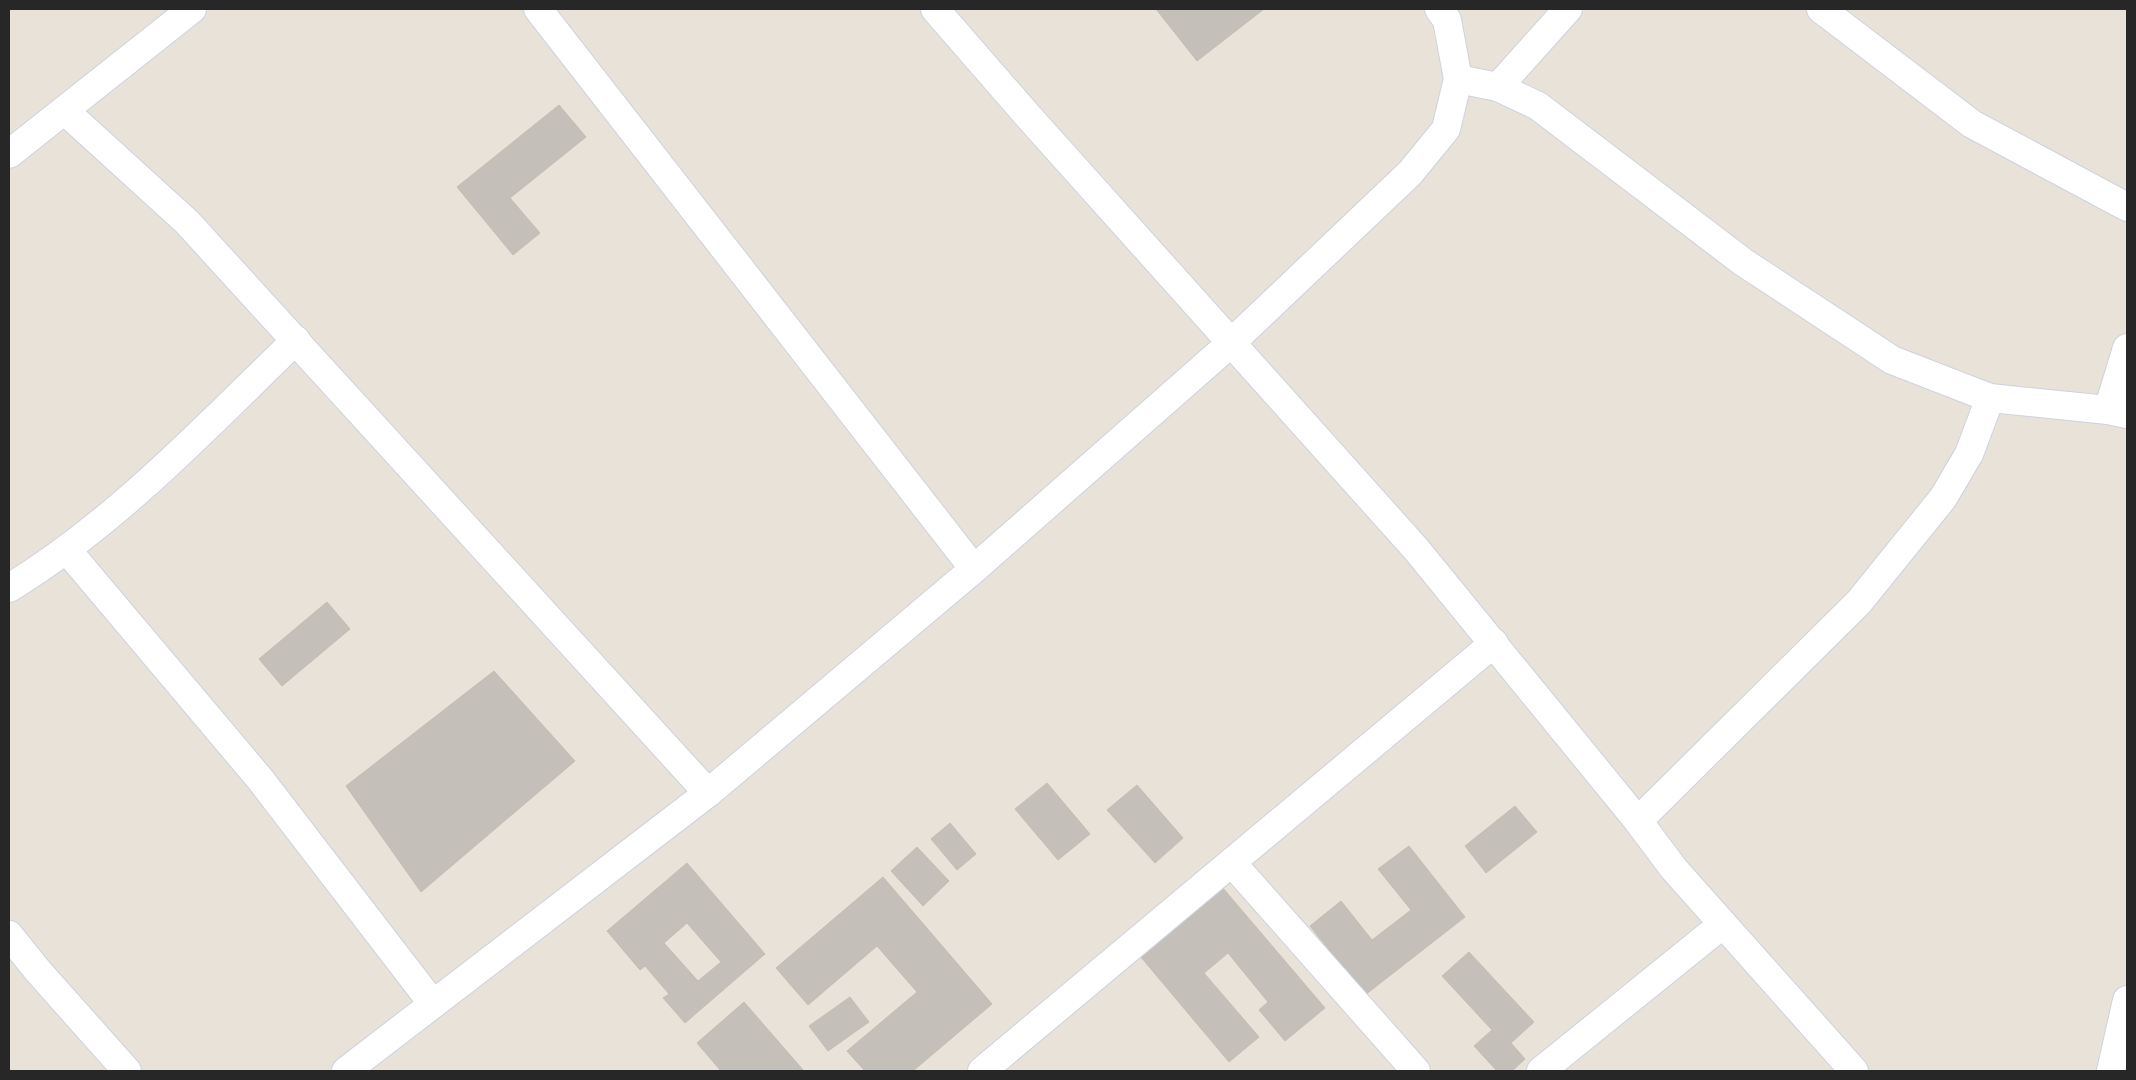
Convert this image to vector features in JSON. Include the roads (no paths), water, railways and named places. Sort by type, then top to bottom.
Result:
[{"type":"street","points":[[9,154],[192,9]]},
{"type":"street","points":[[538,9],[974,570]]},
{"type":"street","points":[[935,9],[1028,116],[1416,550],[1638,821],[1674,869],[1854,1071]]},
{"type":"street","points":[[346,1071],[708,793],[974,570],[1231,343],[1410,173],[1446,129],[1458,79],[1447,20],[1439,9]]},
{"type":"street","points":[[1498,87],[1568,9]]},
{"type":"street","points":[[1821,9],[1972,124],[2127,207]]},
{"type":"street","points":[[1458,79],[1498,87],[1538,106],[1743,262],[1892,360],[1990,398],[2118,412],[2127,348]]},
{"type":"street","points":[[64,111],[187,222],[708,793]]},
{"type":"street","points":[[9,588],[68,550],[105,520],[201,432],[296,340]]},
{"type":"street","points":[[1638,821],[1859,602],[1942,498],[1969,454],[1990,398]]},
{"type":"street","points":[[68,550],[260,779],[433,1004]]},
{"type":"street","points":[[982,1071],[1494,644]]},
{"type":"street","points":[[1232,863],[1416,1071]]},
{"type":"street","points":[[1541,1071],[1723,924]]},
{"type":"street","points":[[9,935],[38,971],[127,1071]]},
{"type":"street","points":[[2111,1071],[2127,1000]]}]
